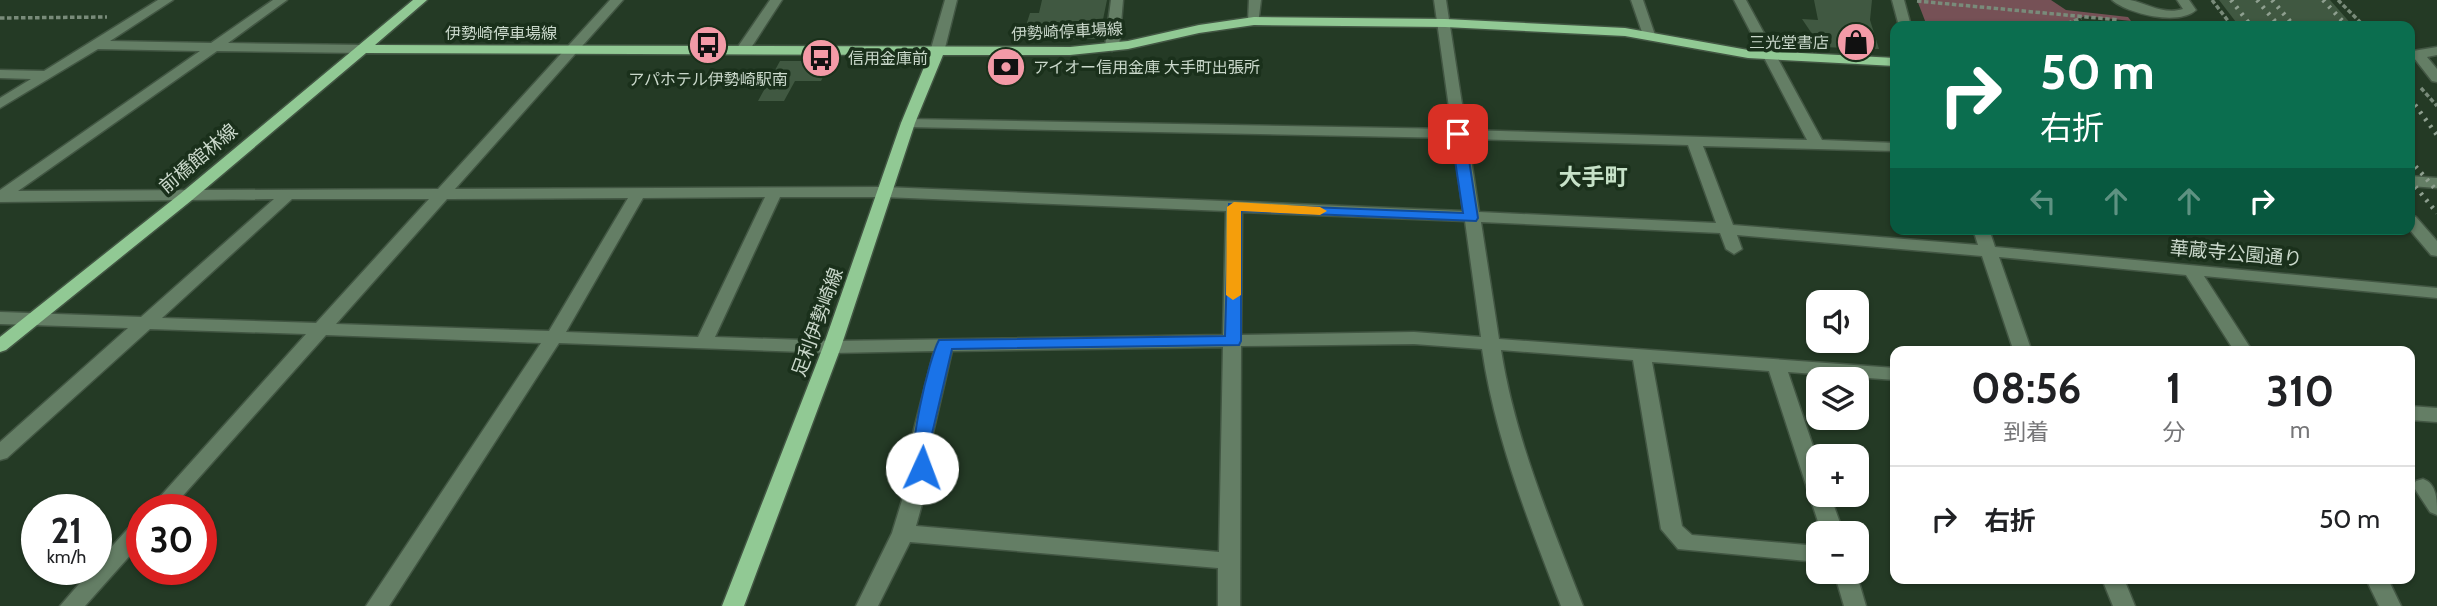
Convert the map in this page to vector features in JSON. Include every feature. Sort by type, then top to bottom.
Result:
[{"type":"main road","name":"前橋館林線","points":[[0,346],[186,197],[421,0]]},
{"type":"main road","name":"伊勢崎停車場線","points":[[361,49],[1058,51],[1112,47],[1254,21],[1445,23],[1607,30],[1771,56],[1890,62]]},
{"type":"main road","name":"足利伊勢崎線","points":[[733,606],[832,347],[908,123],[937,52]]},
{"type":"street","points":[[0,104],[167,0]]},
{"type":"street","points":[[0,196],[281,0]]},
{"type":"street","points":[[173,494],[617,0]]},
{"type":"street","points":[[742,51],[776,0]]},
{"type":"street","points":[[937,52],[951,0]]},
{"type":"street","points":[[1112,47],[1117,0]]},
{"type":"street","points":[[1254,21],[1255,0]]},
{"type":"street","points":[[1440,0],[1489,342],[1504,412],[1528,492],[1572,606]]},
{"type":"street","points":[[1637,0],[1649,35]]},
{"type":"street","points":[[1740,0],[1816,143]]},
{"type":"street","points":[[1898,0],[1904,21]]},
{"type":"street","points":[[2118,0],[2152,12],[2175,15],[2186,14],[2190,10],[2183,0]]},
{"type":"street","points":[[97,45],[361,49]]},
{"type":"street","points":[[2437,51],[2418,54],[2437,78]]},
{"type":"street","points":[[0,74],[47,75]]},
{"type":"street","points":[[908,123],[1458,134],[1890,147]]},
{"type":"street","points":[[1693,140],[1734,249]]},
{"type":"street","points":[[2415,181],[2437,183]]},
{"type":"street","points":[[377,606],[555,336],[639,192]]},
{"type":"street","points":[[704,342],[775,192]]},
{"type":"street","name":"華蔵寺公園通り","points":[[0,196],[286,197],[884,192],[1728,229],[2437,293]]},
{"type":"street","points":[[0,453],[286,197]]},
{"type":"street","points":[[1229,606],[1234,207]]},
{"type":"street","points":[[2415,226],[2437,251]]},
{"type":"street","points":[[1983,235],[2021,346]]},
{"type":"street","points":[[2191,270],[2240,346]]},
{"type":"street","points":[[0,318],[323,327],[832,347],[1414,338],[1890,374]]},
{"type":"street","points":[[867,606],[903,533],[922,468],[922,438],[945,344]]},
{"type":"street","points":[[1641,354],[1672,530],[1686,543],[1806,553]]},
{"type":"street","points":[[1776,365],[1806,454]]},
{"type":"street","points":[[2415,413],[2437,415]]},
{"type":"street","points":[[2423,486],[2437,506]]},
{"type":"street","points":[[903,533],[1230,561]]},
{"type":"street","points":[[71,606],[126,546]]},
{"type":"street","points":[[1849,584],[1855,606]]},
{"type":"street","points":[[2115,584],[2124,606]]},
{"type":"street","points":[[2380,584],[2390,606]]},
{"type":"path","points":[[2212,0],[2228,21]]},
{"type":"path","points":[[2338,0],[2359,21]]},
{"type":"path","points":[[1917,1],[2131,21]]},
{"type":"path","points":[[2073,21],[2085,16]]},
{"type":"path","points":[[0,19],[140,17]]},
{"type":"shaded area","points":[[1917,0],[2051,0],[2066,10],[2128,17],[2131,21],[2085,16],[2073,21],[1925,21]]},
{"type":"building","points":[[1042,0],[1107,0],[1099,39],[1022,38],[1030,13],[1039,13]]},
{"type":"building","points":[[1814,0],[1872,0],[1870,20],[1879,49],[1821,47],[1802,19],[1818,20]]},
{"type":"building","points":[[2219,0],[2330,0],[2349,21],[2235,21]]},
{"type":"building","points":[[780,61],[831,61],[821,81],[795,81],[784,101],[758,101]]},
{"type":"railway","points":[[2231,0],[2247,21]]},
{"type":"railway","points":[[2257,0],[2275,21]]},
{"type":"railway","points":[[2272,0],[2290,21]]},
{"type":"railway","points":[[2323,0],[2342,21]]},
{"type":"railway","points":[[2415,105],[2437,135]]},
{"type":"railway","points":[[2415,166],[2437,191]]},
{"type":"railway","points":[[2415,186],[2437,213]]},
{"type":"slow traffic","points":[[1233,295],[1234,207],[1320,211]]},
{"type":"place","name":"三光堂書店","points":[[1856,42]]},
{"type":"place","name":"アパホテル伊勢崎駅南","points":[[708,45]]},
{"type":"place","name":"信用金庫前","points":[[821,58]]},
{"type":"place","name":"アイオー信用金庫 大手町出張所","points":[[1006,67]]},
{"type":"district","name":"大手町","points":[[1593,177]]},
{"type":"route","points":[[922,468],[922,438],[945,344],[1233,341],[1234,207],[1471,218],[1458,134]]}]
